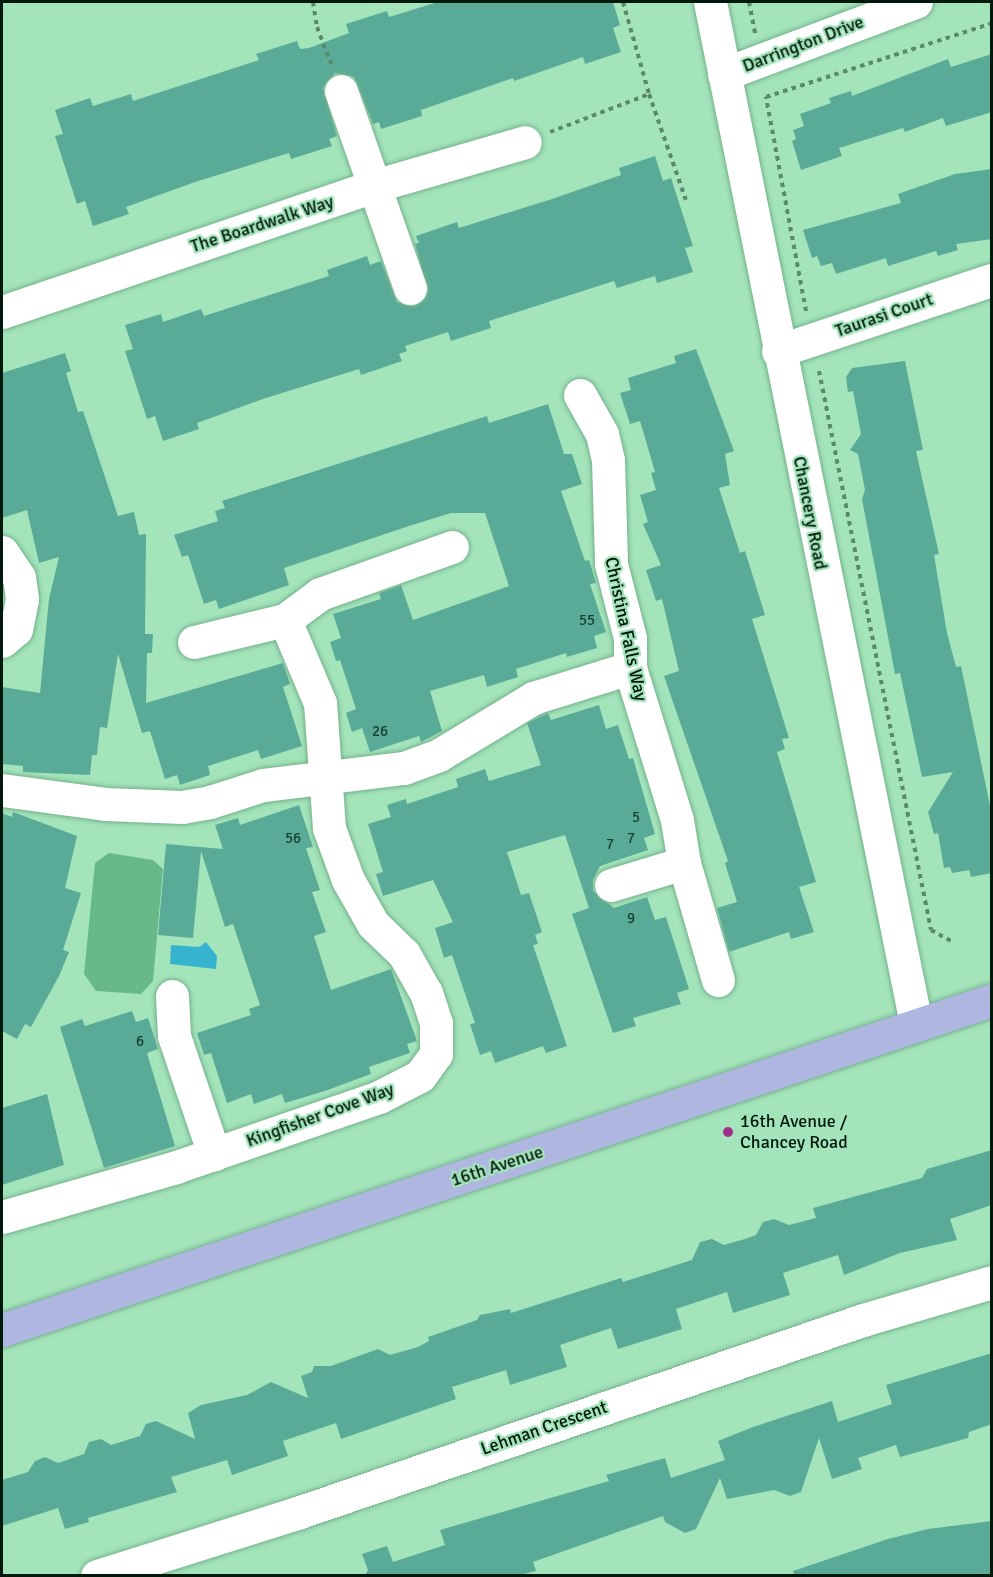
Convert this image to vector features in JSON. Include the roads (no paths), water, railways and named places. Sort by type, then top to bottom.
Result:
[{"type":"main road","name":"16th Avenue","points":[[2,1330],[992,1000]]},
{"type":"street","name":"Chancery Road","points":[[710,2],[778,351],[916,1024]]},
{"type":"street","name":"Darrington Drive","points":[[724,74],[916,2]]},
{"type":"street","points":[[341,91],[410,288]]},
{"type":"street","name":"The Boardwalk Way","points":[[2,312],[374,186],[525,142]]},
{"type":"street","name":"Taurasi Court","points":[[778,351],[992,280]]},
{"type":"street","name":"Christina Falls Way","points":[[580,395],[602,434],[608,460],[611,564],[630,638],[630,668],[677,820],[684,863],[718,980]]},
{"type":"street","points":[[194,642],[285,620],[320,594],[452,547]]},
{"type":"street","points":[[2,552],[19,577],[22,599],[16,629],[2,641]]},
{"type":"street","name":"Kingfisher Cove Way","points":[[2,1217],[214,1154],[379,1097],[420,1076],[436,1054],[436,1023],[426,993],[404,954],[373,924],[348,880],[329,828],[323,776],[320,703],[285,620]]},
{"type":"street","points":[[2,790],[105,804],[182,807],[210,802],[263,785],[404,768],[439,755],[533,698],[630,668]]},
{"type":"street","points":[[611,885],[684,863]]},
{"type":"street","points":[[172,996],[174,1036],[214,1154]]},
{"type":"street","name":"Lehman Crescent","points":[[97,1575],[297,1513],[862,1320],[992,1282]]},
{"type":"water","points":[[206,942],[217,956],[216,969],[170,964],[171,945],[199,947]]},
{"type":"place","name":"16th Avenue / Chancey Road","points":[[728,1132]]}]
